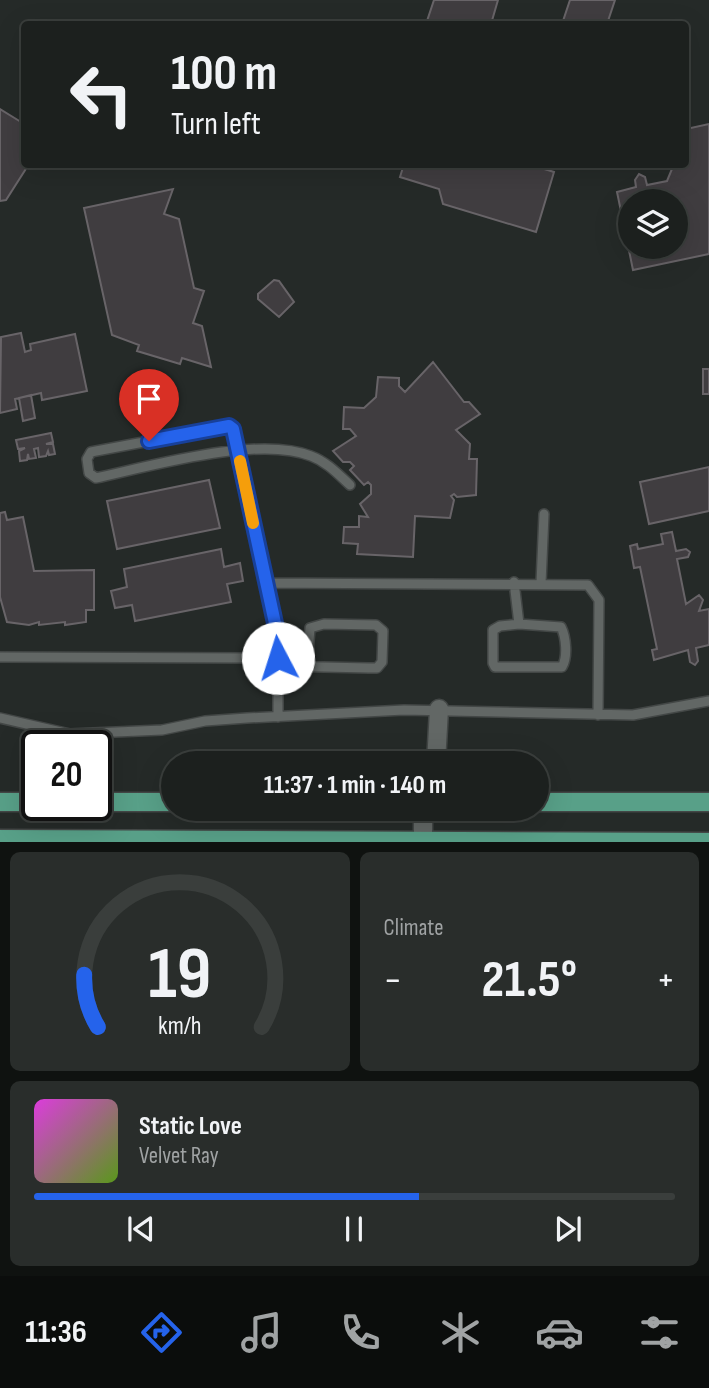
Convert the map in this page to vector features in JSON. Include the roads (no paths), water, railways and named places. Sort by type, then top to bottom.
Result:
[{"type":"main road","points":[[0,802],[21,802]]},
{"type":"main road","points":[[112,802],[161,802]]},
{"type":"main road","points":[[549,802],[709,802]]},
{"type":"main road","points":[[0,839],[709,842]]},
{"type":"street","points":[[437,751],[439,709]]},
{"type":"street","points":[[423,821],[423,841]]},
{"type":"lane","points":[[278,716],[278,637],[265,583],[237,449],[233,429],[229,426],[91,452],[87,459],[89,473],[96,478],[237,449],[310,455],[350,485]]},
{"type":"lane","points":[[541,583],[544,514]]},
{"type":"lane","points":[[265,583],[471,586],[514,582],[588,584],[599,600],[598,715]]},
{"type":"lane","points":[[514,582],[519,624]]},
{"type":"lane","points":[[0,657],[278,662],[307,667],[377,668],[382,662],[383,631],[376,625],[317,624],[310,628],[307,667]]},
{"type":"lane","points":[[519,624],[561,627],[565,643],[562,667],[495,667],[494,630],[500,625],[519,624]]},
{"type":"lane","points":[[0,718],[70,734],[162,730],[205,721],[278,716],[439,709],[633,715],[709,701]]}]
